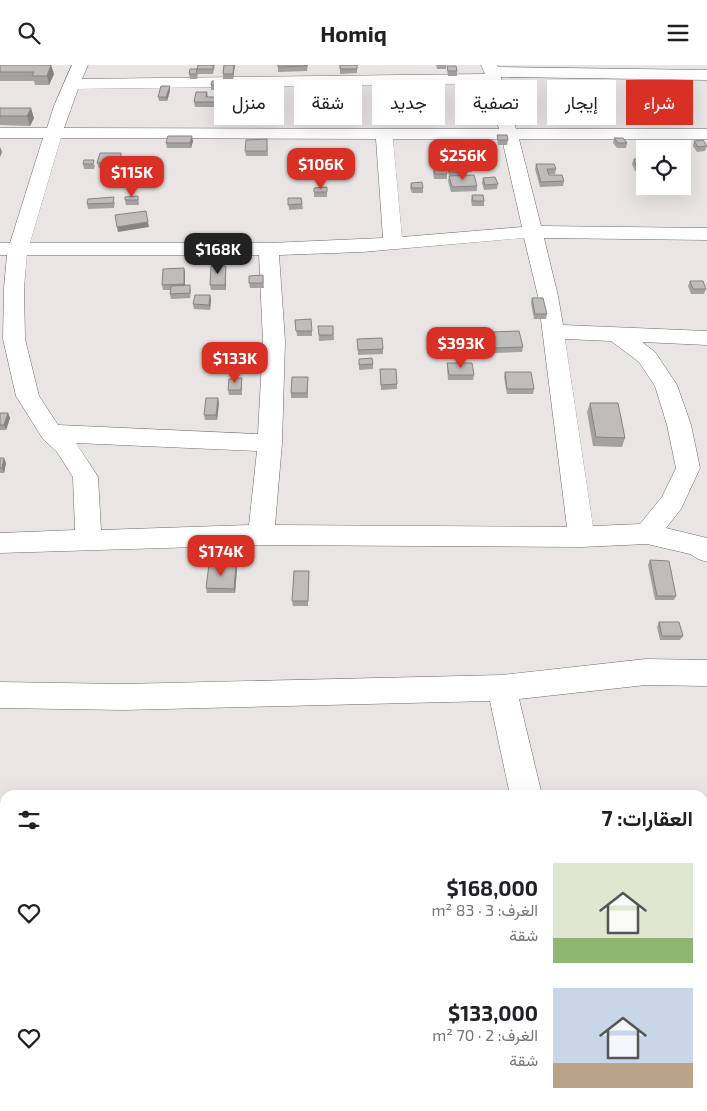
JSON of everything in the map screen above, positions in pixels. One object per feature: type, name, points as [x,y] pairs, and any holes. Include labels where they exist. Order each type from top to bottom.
[{"type":"street","points":[[491,72],[510,133],[548,296],[581,537]]},
{"type":"street","points":[[89,539],[85,477],[66,446],[51,433],[28,396],[7,339],[14,288],[9,249],[76,75],[491,72],[707,75]]},
{"type":"street","points":[[0,133],[707,134]]},
{"type":"street","points":[[384,134],[393,243]]},
{"type":"street","points":[[9,249],[269,249],[393,243],[532,232],[707,234]]},
{"type":"street","points":[[261,535],[267,489],[274,341],[269,249]]},
{"type":"street","points":[[554,332],[707,338]]},
{"type":"street","points":[[617,335],[647,357],[666,385],[679,425],[688,468],[672,502],[647,534]]},
{"type":"street","points":[[51,433],[270,443]]},
{"type":"street","points":[[0,543],[261,535],[581,537],[647,534],[697,545],[707,552]]},
{"type":"street","points":[[0,695],[124,697],[502,688],[646,672],[707,673]]},
{"type":"street","points":[[502,688],[525,790]]},
{"type":"building","points":[[0,65],[51,65],[47,76],[32,76],[34,72],[0,72]]},
{"type":"building","points":[[198,65],[213,65],[213,69],[197,69]]},
{"type":"building","points":[[224,65],[234,65],[233,74],[223,74]]},
{"type":"building","points":[[278,65],[307,65],[307,66],[278,67]]},
{"type":"building","points":[[340,65],[357,65],[357,69],[340,69]]},
{"type":"building","points":[[447,66],[456,66],[457,71],[448,71]]},
{"type":"building","points":[[190,69],[197,69],[196,74],[189,74]]},
{"type":"building","points":[[161,86],[170,86],[166,97],[158,97]]},
{"type":"building","points":[[196,92],[207,92],[206,97],[214,97],[214,102],[194,102]]},
{"type":"building","points":[[0,108],[31,108],[27,116],[0,116]]},
{"type":"building","points":[[497,135],[507,135],[508,140],[498,140]]},
{"type":"building","points":[[168,136],[192,136],[190,143],[166,143]]},
{"type":"building","points":[[614,138],[623,138],[627,143],[618,143]]},
{"type":"building","points":[[267,139],[267,151],[245,151],[246,140]]},
{"type":"building","points":[[703,140],[707,146],[698,147],[694,141]]},
{"type":"building","points":[[459,145],[478,145],[479,150],[471,150],[471,153],[460,153]]},
{"type":"building","points":[[484,148],[494,148],[495,155],[485,155]]},
{"type":"building","points":[[100,153],[121,153],[121,159],[113,158],[112,163],[97,163]]},
{"type":"building","points":[[460,155],[472,155],[472,160],[460,160]]},
{"type":"building","points":[[84,160],[94,160],[93,164],[83,164]]},
{"type":"building","points":[[335,160],[336,166],[325,166],[324,161]]},
{"type":"building","points":[[463,162],[472,162],[473,167],[464,167]]},
{"type":"building","points":[[536,164],[554,164],[556,169],[547,169],[549,175],[562,175],[564,181],[541,182]]},
{"type":"building","points":[[434,167],[446,167],[447,174],[435,174]]},
{"type":"building","points":[[448,167],[458,167],[460,172],[450,172]]},
{"type":"building","points":[[474,175],[477,186],[452,187],[449,176]]},
{"type":"building","points":[[495,177],[498,184],[485,185],[483,178]]},
{"type":"building","points":[[422,182],[423,188],[412,188],[411,183]]},
{"type":"building","points":[[327,187],[327,192],[314,192],[314,188]]},
{"type":"building","points":[[472,195],[483,195],[484,201],[473,201]]},
{"type":"building","points":[[138,196],[138,200],[125,200],[125,197]]},
{"type":"building","points":[[114,197],[113,203],[87,204],[88,199]]},
{"type":"building","points":[[288,198],[301,198],[302,204],[288,205]]},
{"type":"building","points":[[146,211],[148,222],[117,227],[115,215]]},
{"type":"building","points":[[211,266],[226,266],[225,285],[210,285]]},
{"type":"building","points":[[184,268],[184,284],[162,285],[163,269]]},
{"type":"building","points":[[263,275],[263,283],[249,283],[249,276]]},
{"type":"building","points":[[690,281],[703,281],[706,289],[693,289]]},
{"type":"building","points":[[190,285],[190,293],[170,294],[171,286]]},
{"type":"building","points":[[195,295],[210,295],[209,305],[193,304]]},
{"type":"building","points":[[532,298],[543,298],[547,314],[535,314]]},
{"type":"building","points":[[311,319],[312,331],[296,331],[295,320]]},
{"type":"building","points":[[318,326],[333,326],[333,335],[319,335]]},
{"type":"building","points":[[519,331],[523,347],[494,348],[491,332]]},
{"type":"building","points":[[382,338],[383,349],[358,350],[357,339]]},
{"type":"building","points":[[372,358],[373,364],[359,365],[359,359]]},
{"type":"building","points":[[243,360],[252,360],[251,368],[242,368]]},
{"type":"building","points":[[447,363],[472,363],[474,375],[449,375]]},
{"type":"building","points":[[380,369],[396,369],[397,384],[381,385]]},
{"type":"building","points":[[505,372],[531,372],[534,389],[507,389]]},
{"type":"building","points":[[292,377],[308,377],[307,393],[291,393]]},
{"type":"building","points":[[242,378],[241,390],[228,390],[229,379]]},
{"type":"building","points":[[206,398],[218,398],[216,415],[204,415]]},
{"type":"building","points":[[590,403],[618,403],[625,438],[596,437]]},
{"type":"building","points":[[0,413],[8,413],[4,425],[0,425]]},
{"type":"building","points":[[0,458],[4,458],[2,468],[0,468]]},
{"type":"building","points":[[650,560],[669,561],[676,596],[657,596]]},
{"type":"building","points":[[209,564],[236,565],[234,589],[206,588]]},
{"type":"building","points":[[294,571],[309,571],[308,601],[292,601]]},
{"type":"building","points":[[659,622],[679,622],[683,636],[662,636]]}]
